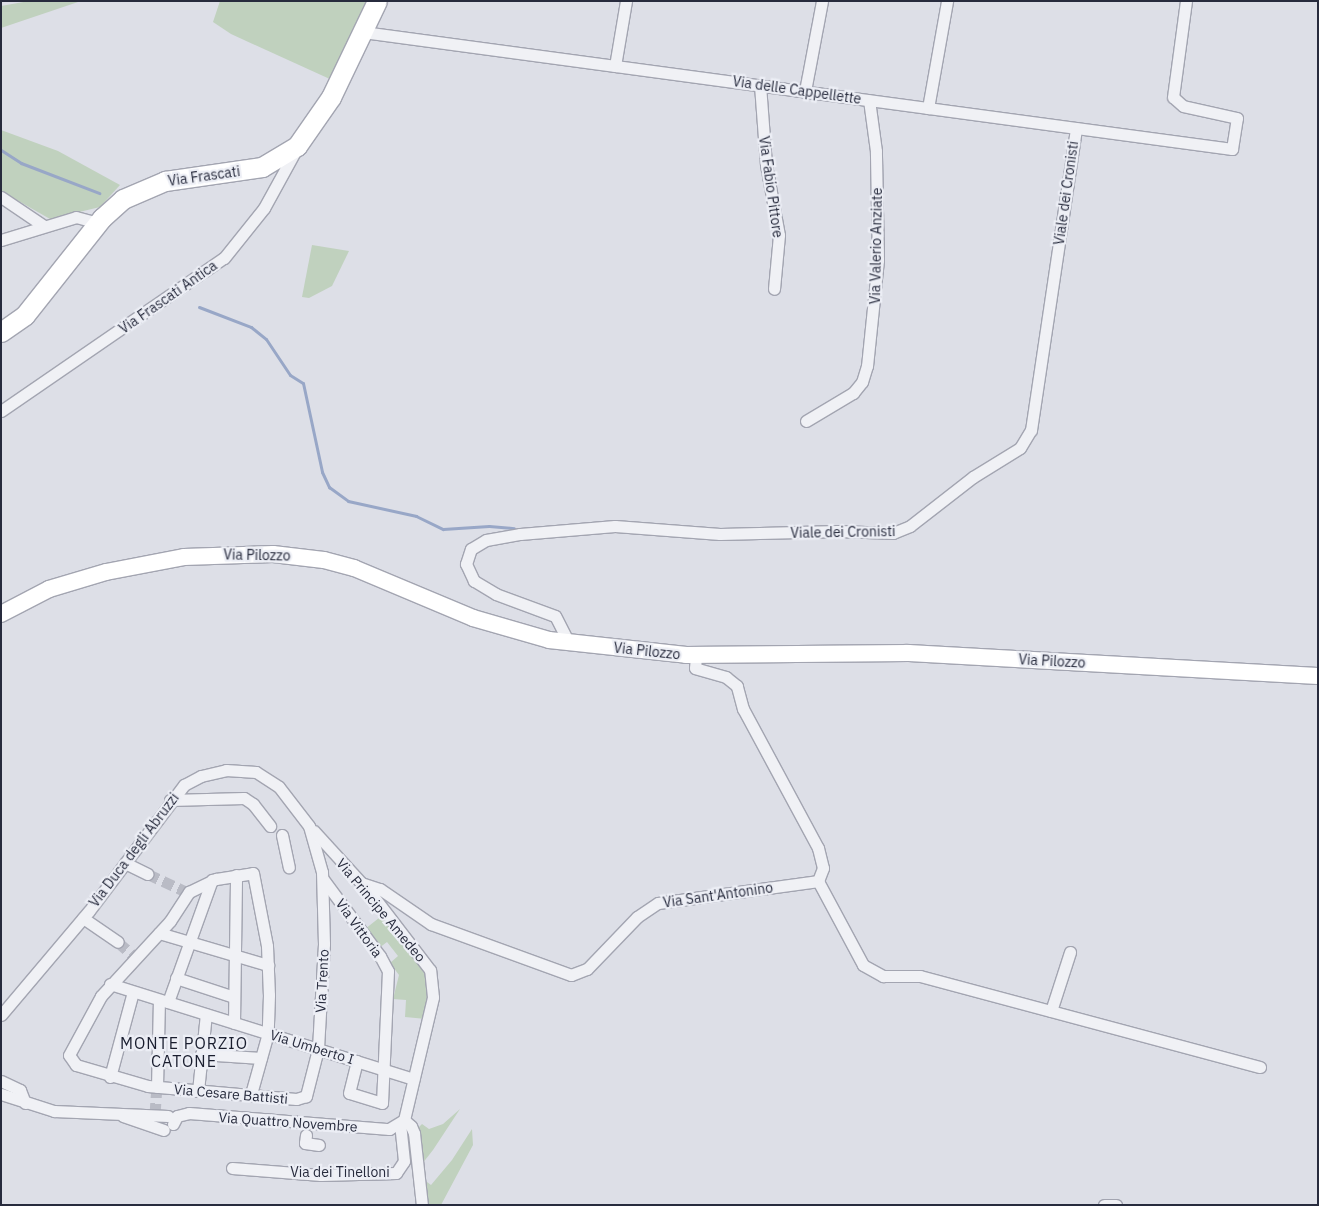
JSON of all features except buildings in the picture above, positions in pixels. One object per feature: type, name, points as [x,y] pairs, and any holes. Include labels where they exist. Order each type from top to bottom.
[{"type":"main road","name":"Via Frascati","points":[[1,332],[25,315],[99,222],[118,203],[148,186],[184,177],[262,167],[298,146],[327,104],[377,1]]},
{"type":"main road","name":"Via Pilozzo","points":[[1,614],[49,589],[106,572],[191,557],[278,554],[346,566],[501,628],[569,643],[696,656],[908,653],[1318,676]]},
{"type":"street","points":[[614,66],[625,1]]},
{"type":"street","points":[[804,92],[822,1]]},
{"type":"street","points":[[928,108],[948,1]]},
{"type":"street","name":"Via delle Cappellette","points":[[362,32],[1232,149],[1237,118],[1183,106],[1173,97],[1186,1]]},
{"type":"street","name":"Via Fabio Pittore","points":[[760,85],[766,165],[779,235],[774,289]]},
{"type":"street","name":"Via Valerio Anziate","points":[[806,421],[853,393],[862,382],[867,366],[878,260],[875,148],[869,100]]},
{"type":"street","name":"Viale dei Cronisti","points":[[569,643],[555,616],[502,597],[474,581],[466,564],[472,549],[486,540],[520,534],[615,526],[720,534],[898,532],[973,477],[1020,448],[1031,430],[1076,128]]},
{"type":"street","name":"Via Frascati Antica","points":[[1,411],[148,312],[229,253],[264,208],[298,146]]},
{"type":"street","points":[[1,197],[44,226]]},
{"type":"street","points":[[1,240],[76,217],[99,222]]},
{"type":"street","points":[[696,656],[695,668],[726,677],[736,684],[743,709],[818,848],[823,868],[818,882],[863,965],[883,976],[920,976],[1260,1067]]},
{"type":"street","name":"Via Duca degli Abruzzi","points":[[1,1015],[83,918],[170,800],[196,778],[226,770],[248,770],[264,776],[279,787],[309,826],[320,861]]},
{"type":"street","points":[[170,800],[244,798],[253,804],[270,826]]},
{"type":"street","name":"Via Principe Amedeo","points":[[309,826],[361,882],[430,970],[434,994],[402,1122]]},
{"type":"street","points":[[282,835],[290,867]]},
{"type":"street","name":"Via Trento","points":[[304,1098],[318,1049],[324,944],[323,879],[320,861]]},
{"type":"street","points":[[125,863],[148,874]]},
{"type":"street","points":[[110,984],[159,933],[187,891],[212,880],[253,873],[268,966],[268,1034],[251,1094]]},
{"type":"street","points":[[234,1023],[236,875]]},
{"type":"street","name":"Via Vittoria","points":[[323,879],[379,954],[388,971],[382,1103],[349,1093],[357,1061]]},
{"type":"street","points":[[158,1087],[158,1032],[163,1001],[176,978],[212,880]]},
{"type":"street","name":"Via Sant'Antonino","points":[[361,882],[380,889],[431,924],[571,975],[587,969],[638,917],[658,904],[818,882]]},
{"type":"street","points":[[83,918],[118,942]]},
{"type":"street","points":[[159,933],[268,966]]},
{"type":"street","points":[[1050,1011],[1070,952]]},
{"type":"street","points":[[176,978],[234,997]]},
{"type":"street","name":"Via Umberto I","points":[[110,984],[414,1079]]},
{"type":"street","name":"Via Cesare Battisti","points":[[110,984],[83,1024],[69,1052],[69,1060],[76,1065],[110,1077],[158,1087],[304,1098]]},
{"type":"street","points":[[110,1077],[134,992]]},
{"type":"street","points":[[198,1091],[201,1054],[208,1015]]},
{"type":"street","points":[[201,1054],[261,1058]]},
{"type":"street","points":[[1,1080],[20,1090],[25,1103]]},
{"type":"street","points":[[1,1094],[25,1103]]},
{"type":"street","name":"Via Quattro Novembre","points":[[25,1103],[54,1111],[110,1112],[168,1123],[177,1116],[189,1113],[389,1129],[402,1122]]},
{"type":"street","points":[[402,1122],[412,1126],[414,1133],[422,1205]]},
{"type":"street","name":"Via dei Tinelloni","points":[[232,1168],[321,1175],[396,1173],[404,1161],[402,1122]]},
{"type":"street","points":[[306,1135],[305,1143],[319,1145]]},
{"type":"street","points":[[1104,1205],[1116,1205]]},
{"type":"green space","points":[[29,1],[81,1],[1,28],[1,6]]},
{"type":"green space","points":[[220,1],[369,1],[332,80],[231,34],[213,22]]},
{"type":"green space","points":[[1,130],[58,151],[120,185],[100,207],[50,219],[1,191]]},
{"type":"green space","points":[[312,245],[349,251],[332,286],[309,298],[302,297]]},
{"type":"green space","points":[[384,914],[428,970],[426,1019],[405,1017],[406,1000],[393,999],[399,975],[390,963],[398,956],[387,942],[379,948],[365,929]]},
{"type":"green space","points":[[460,1109],[422,1164],[418,1128],[422,1124],[429,1129],[443,1124]]},
{"type":"green space","points":[[472,1129],[473,1145],[441,1205],[427,1205],[424,1185],[427,1182],[431,1185],[452,1160]]},
{"type":"waterway","points":[[1,150],[21,163],[99,193]]},
{"type":"waterway","points":[[199,307],[251,327],[266,339],[290,375],[303,383],[322,472],[329,487],[348,501],[416,516],[443,529],[489,526],[514,528]]},
{"type":"tunnel","points":[[148,874],[185,891]]},
{"type":"tunnel","points":[[118,942],[135,957]]},
{"type":"tunnel","points":[[155,1114],[157,1087]]},
{"type":"district","name":"MONTE PORZIO CATONE","points":[[184,1052]]}]
